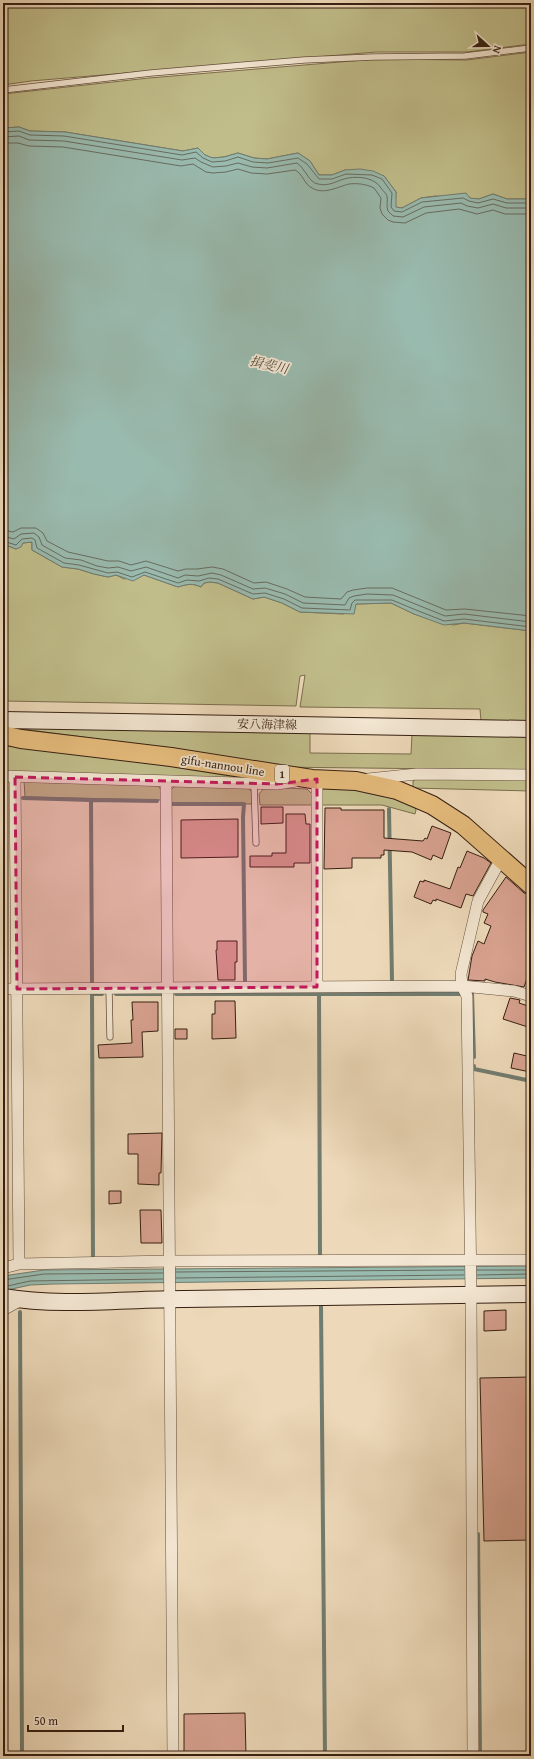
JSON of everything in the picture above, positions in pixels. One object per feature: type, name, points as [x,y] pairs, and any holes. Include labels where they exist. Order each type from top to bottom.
[{"type":"main road","name":"安八海津線","points":[[3,720],[531,729]]},
{"type":"main road","name":"gifu-nannou line","points":[[3,734],[21,739],[171,757],[315,779],[356,781],[397,790],[432,805],[463,825],[531,885]]},
{"type":"main road","points":[[10,1301],[88,1302],[170,1295],[471,1290],[531,1294]]},
{"type":"street","points":[[356,781],[417,774],[531,775]]},
{"type":"street","points":[[3,776],[114,778],[166,782],[277,784],[315,779],[317,987]]},
{"type":"street","points":[[15,777],[19,1264]]},
{"type":"street","points":[[166,782],[173,1756]]},
{"type":"street","points":[[473,1756],[471,1261],[467,996],[462,986],[462,974],[478,901],[501,859]]},
{"type":"street","points":[[3,989],[462,986],[514,991],[531,996]]},
{"type":"street","points":[[3,1268],[19,1264],[531,1260]]},
{"type":"lane","points":[[3,90],[150,73],[304,60],[373,56],[465,56],[531,48]]},
{"type":"lane","points":[[254,783],[256,844]]},
{"type":"lane","points":[[109,989],[110,1037]]},
{"type":"highlighted area","points":[[15,777],[277,784],[317,779],[317,987],[17,989]]},
{"type":"shaded area","points":[[3,3],[531,3],[531,44],[467,52],[376,52],[31,81],[3,85]]},
{"type":"shaded area","points":[[531,52],[531,199],[507,199],[493,194],[479,199],[435,196],[421,198],[402,208],[395,207],[396,192],[384,176],[345,170],[332,175],[319,175],[310,161],[298,153],[267,159],[254,158],[238,153],[224,157],[212,158],[205,155],[198,148],[183,151],[65,132],[30,131],[19,127],[3,128],[3,94],[149,78],[376,59],[467,60]]},
{"type":"shaded area","points":[[32,542],[32,550],[62,567],[78,569],[108,577],[116,575],[124,579],[144,575],[178,587],[190,584],[201,587],[204,583],[218,583],[253,599],[264,597],[282,603],[300,612],[343,614],[355,609],[355,604],[391,603],[414,614],[453,625],[464,623],[531,631],[531,722],[481,721],[480,709],[300,707],[305,675],[300,676],[296,706],[3,701],[3,544],[16,549],[23,543]]},
{"type":"shaded area","points":[[7,727],[310,733],[310,753],[411,754],[412,734],[531,736],[531,770],[276,767],[173,749]]},
{"type":"shaded area","points":[[3,746],[54,748],[264,777],[263,781],[3,772]]},
{"type":"shaded area","points":[[417,778],[531,779],[531,791],[413,788],[413,781]]},
{"type":"shaded area","points":[[24,781],[156,783],[162,791],[162,800],[25,797]]},
{"type":"shaded area","points":[[176,785],[246,786],[252,792],[252,804],[170,803],[170,791]]},
{"type":"shaded area","points":[[265,787],[307,789],[313,795],[313,805],[260,805],[259,794]]},
{"type":"shaded area","points":[[324,788],[355,788],[387,794],[414,805],[416,810],[415,814],[382,805],[320,805],[320,794]]},
{"type":"water","name":"揖斐川","points":[[19,127],[30,131],[65,132],[183,151],[198,148],[205,155],[213,158],[238,153],[254,158],[267,159],[298,153],[310,161],[319,175],[332,175],[345,170],[360,169],[373,171],[384,176],[396,192],[396,207],[402,208],[421,198],[466,193],[470,198],[479,199],[493,194],[507,199],[531,199],[531,631],[464,623],[444,625],[414,614],[391,603],[356,604],[354,614],[300,612],[282,603],[264,597],[253,599],[218,583],[204,583],[201,587],[190,584],[178,587],[144,575],[133,581],[116,575],[108,577],[78,569],[62,567],[32,550],[32,542],[23,543],[21,547],[16,549],[3,544],[3,128]]},
{"type":"water","points":[[531,1266],[531,1278],[53,1284],[30,1285],[3,1291],[3,1276],[44,1270]]},
{"type":"building","points":[[261,807],[283,807],[283,823],[261,824]]},
{"type":"building","points":[[325,808],[341,808],[341,810],[384,810],[384,838],[423,841],[425,838],[427,839],[432,826],[451,833],[442,859],[433,855],[431,860],[412,852],[384,850],[384,855],[381,855],[381,858],[352,858],[352,868],[324,869]]},
{"type":"building","points":[[286,814],[305,814],[306,824],[310,824],[310,863],[294,863],[294,867],[250,867],[250,856],[272,856],[272,853],[286,853]]},
{"type":"building","points":[[238,819],[238,857],[181,858],[181,820]]},
{"type":"building","points":[[467,851],[484,858],[491,863],[473,896],[466,894],[461,908],[436,899],[436,901],[433,900],[431,904],[414,897],[420,881],[424,882],[424,880],[450,889],[458,867],[460,868]]},
{"type":"building","points":[[506,877],[524,893],[531,895],[531,967],[524,987],[485,979],[485,981],[468,980],[472,956],[478,941],[484,944],[491,926],[484,923],[488,914],[483,912],[483,910]]},
{"type":"building","points":[[217,941],[237,941],[235,980],[218,980],[216,950]]},
{"type":"building","points":[[510,998],[520,1000],[519,1003],[531,1007],[531,1028],[503,1019]]},
{"type":"building","points":[[215,1001],[235,1001],[236,1038],[212,1039],[212,1014],[215,1014]]},
{"type":"building","points":[[132,1002],[158,1002],[158,1031],[142,1032],[143,1057],[99,1058],[98,1045],[132,1043]]},
{"type":"building","points":[[175,1029],[187,1029],[187,1039],[175,1039]]},
{"type":"building","points":[[514,1053],[531,1057],[530,1072],[511,1068]]},
{"type":"building","points":[[162,1133],[161,1173],[159,1173],[159,1185],[138,1184],[138,1154],[128,1154],[128,1134]]},
{"type":"building","points":[[109,1191],[121,1191],[121,1203],[109,1204]]},
{"type":"building","points":[[140,1210],[161,1210],[162,1243],[141,1243]]},
{"type":"building","points":[[506,1310],[506,1330],[484,1331],[484,1311]]},
{"type":"building","points":[[531,1377],[531,1540],[484,1541],[480,1378]]},
{"type":"building","points":[[245,1713],[246,1756],[184,1756],[184,1714]]},
{"type":"waterway","points":[[23,798],[91,800],[92,982]]},
{"type":"waterway","points":[[91,800],[157,801]]},
{"type":"waterway","points":[[170,804],[244,804],[245,981]]},
{"type":"waterway","points":[[389,809],[392,980]]},
{"type":"waterway","points":[[472,993],[474,1057]]},
{"type":"waterway","points":[[93,1258],[92,994],[102,994]]},
{"type":"waterway","points":[[116,994],[162,994]]},
{"type":"waterway","points":[[176,994],[460,994]]},
{"type":"waterway","points":[[319,994],[320,1256]]},
{"type":"waterway","points":[[474,1066],[474,1069],[531,1081]]},
{"type":"waterway","points":[[321,1306],[325,1756]]},
{"type":"waterway","points":[[20,1312],[22,1756]]},
{"type":"waterway","points":[[478,1534],[480,1756]]}]
